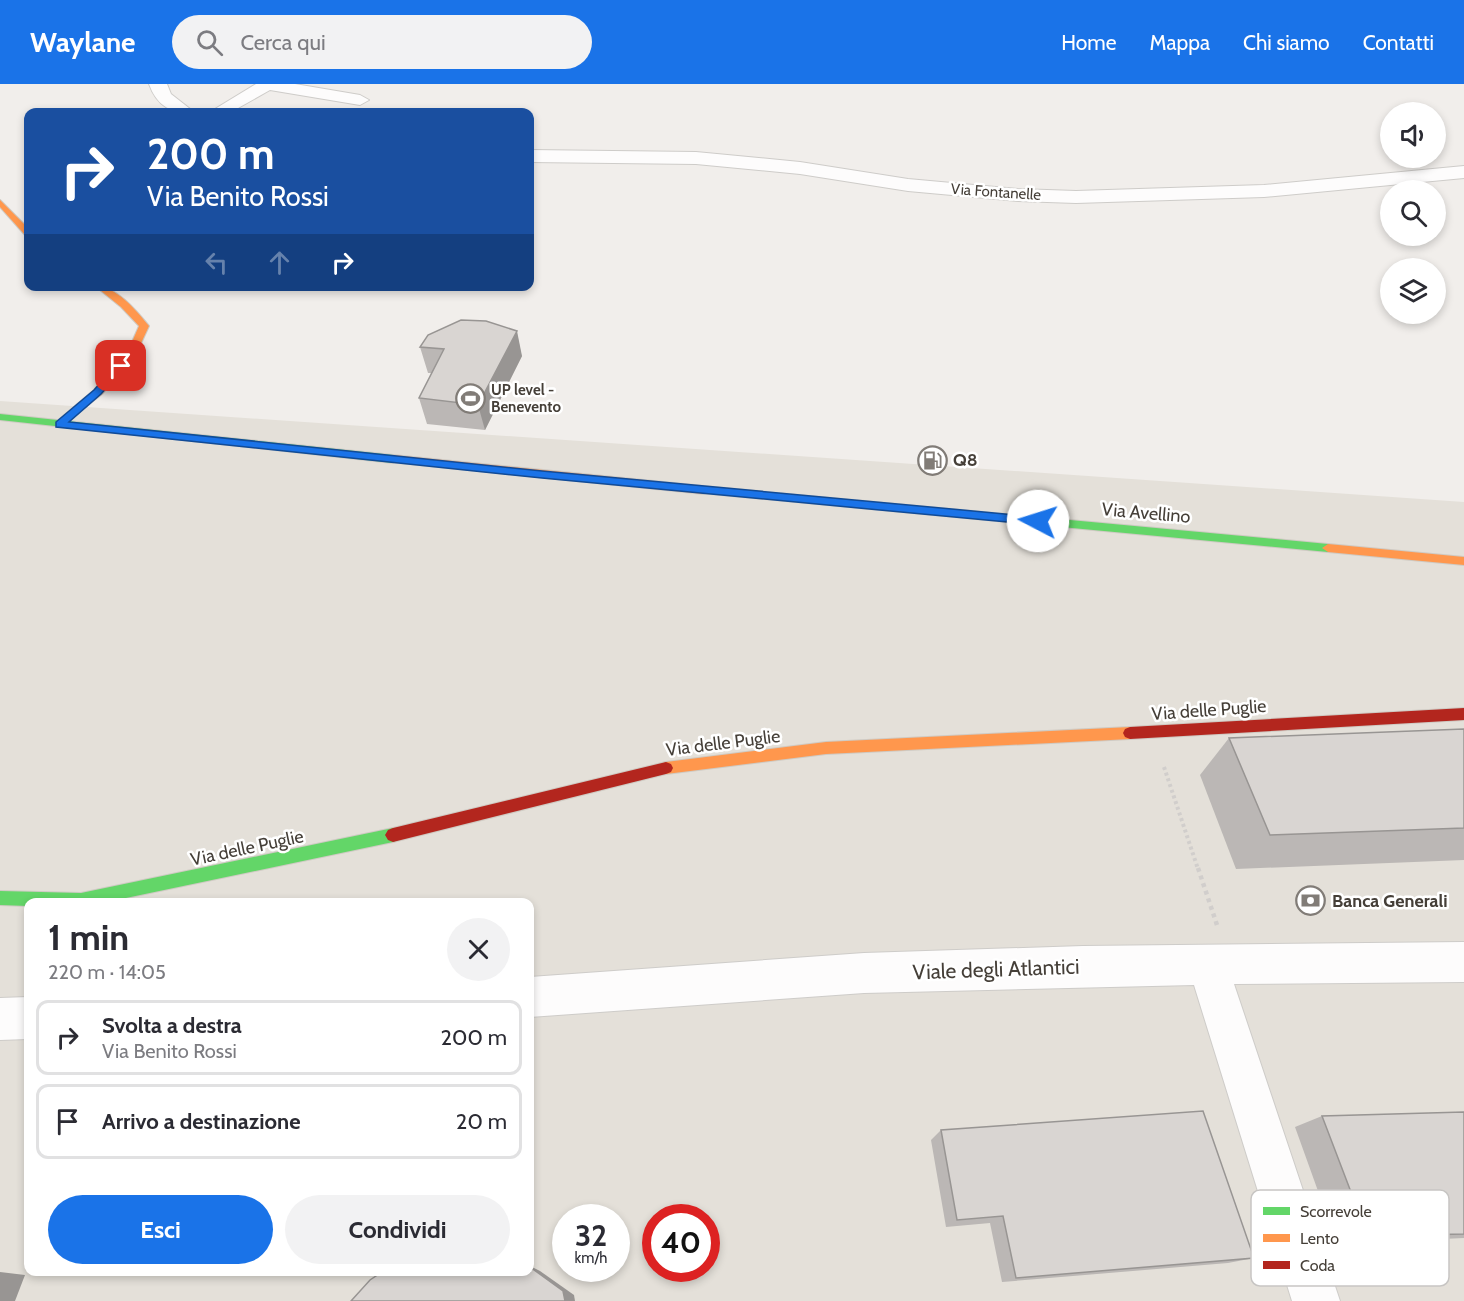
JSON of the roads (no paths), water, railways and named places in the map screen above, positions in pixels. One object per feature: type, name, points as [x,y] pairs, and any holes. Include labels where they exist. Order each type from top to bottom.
[{"type":"street","points":[[158,84],[163,97],[179,108]]},
{"type":"street","points":[[226,108],[266,85],[360,100]]},
{"type":"street","name":"Via Fontanelle","points":[[534,156],[696,158],[800,168],[908,185],[1018,195],[1076,197],[1264,191],[1464,172]]},
{"type":"street","points":[[0,202],[24,229]]},
{"type":"street","points":[[60,424],[98,392],[133,352],[144,326],[105,291]]},
{"type":"street","name":"Via Avellino","points":[[0,417],[542,475],[1464,561]]},
{"type":"street","name":"Via delle Puglie","points":[[91,898],[348,846],[660,769],[826,748],[1464,714]]},
{"type":"street","name":"Via delle Puglie","points":[[0,898],[24,899]]},
{"type":"street","name":"Viale degli Atlantici","points":[[534,997],[864,973],[1083,966],[1464,962]]},
{"type":"street","points":[[1219,965],[1284,1190]]},
{"type":"street","points":[[0,1019],[24,1018]]},
{"type":"street","points":[[1312,1286],[1316,1301]]},
{"type":"place","name":"UP level - Benevento","points":[[470,399]]},
{"type":"place","name":"Q8","points":[[932,460]]},
{"type":"place","name":"Banca Generali","points":[[1311,901]]}]
